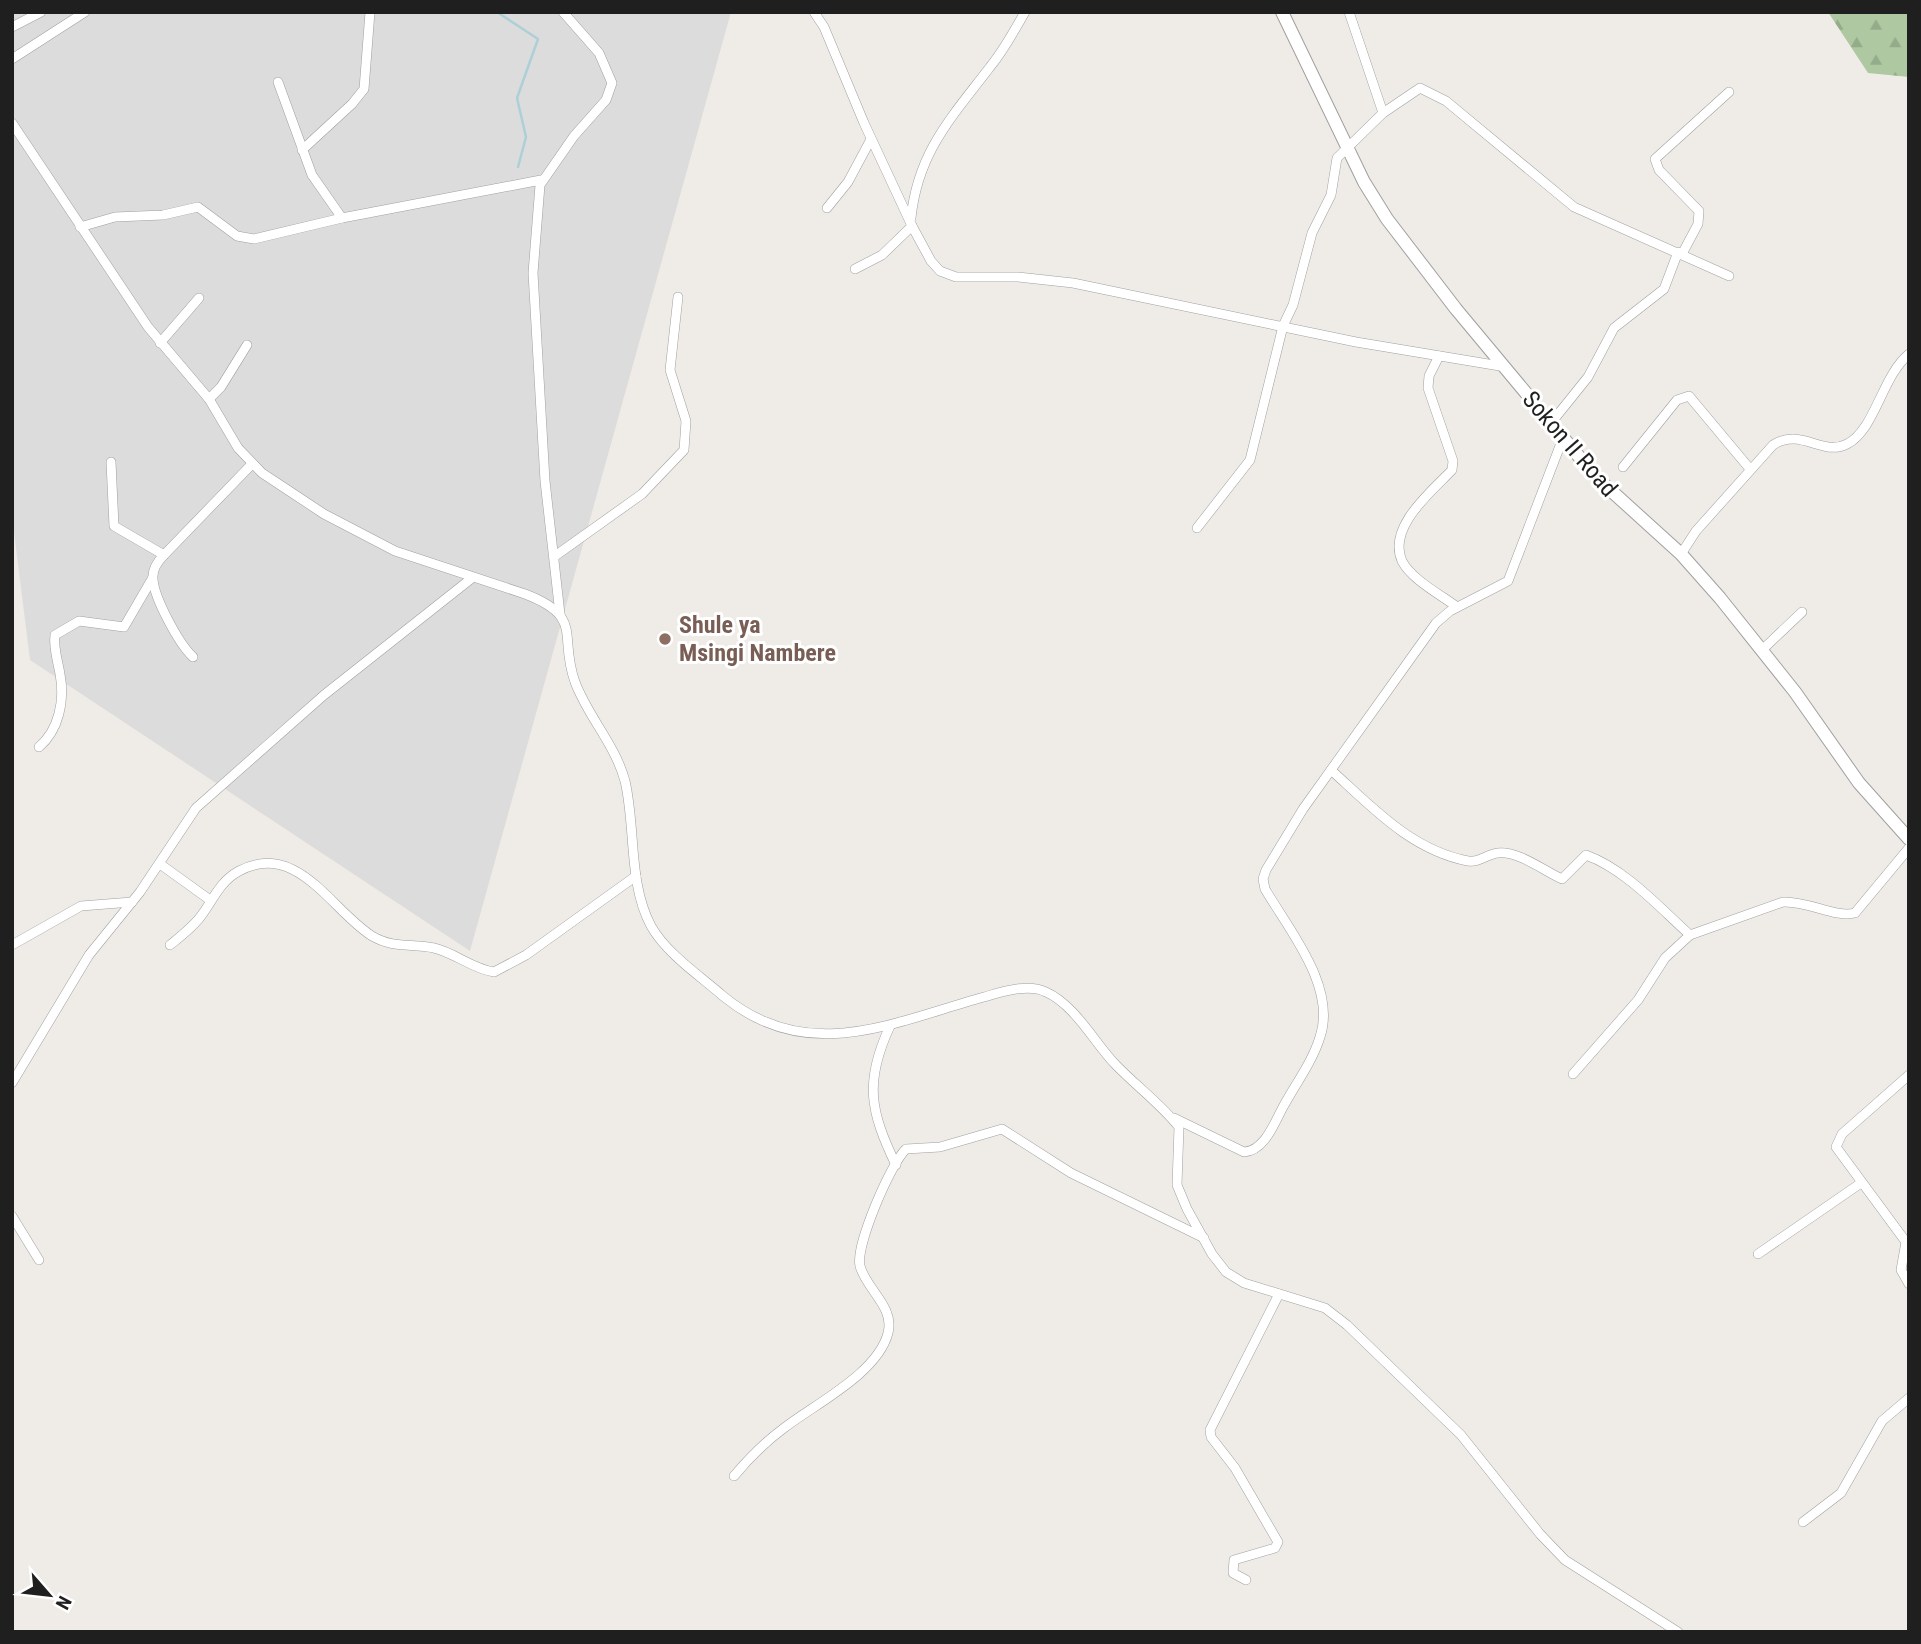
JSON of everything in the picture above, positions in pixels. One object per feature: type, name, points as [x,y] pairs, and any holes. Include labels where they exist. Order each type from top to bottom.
[{"type":"street","points":[[12,27],[41,12]]},
{"type":"street","points":[[12,59],[85,12]]},
{"type":"street","points":[[302,150],[352,104],[363,89],[370,12]]},
{"type":"street","points":[[560,614],[545,481],[533,273],[541,180],[612,89],[611,76],[605,61],[563,12]]},
{"type":"street","points":[[814,12],[824,27],[871,139],[911,223],[931,261],[947,275],[1018,277],[1073,283],[1283,326],[1500,366]]},
{"type":"street","points":[[855,269],[882,255],[911,223],[918,176],[937,138],[957,107],[992,65],[1026,12]]},
{"type":"street","name":"Sokon II Road","points":[[1282,12],[1347,147],[1387,219],[1500,366],[1615,497],[1681,554],[1762,650],[1859,783],[1909,839]]},
{"type":"street","points":[[1349,12],[1383,113]]},
{"type":"street","points":[[278,82],[319,189],[342,218]]},
{"type":"street","points":[[1197,528],[1250,460],[1283,326],[1293,305],[1312,233],[1331,195],[1335,163],[1347,147],[1383,113],[1420,88],[1429,90],[1446,101],[1574,207],[1729,276]]},
{"type":"street","points":[[1551,423],[1588,377],[1610,333],[1664,289],[1680,253],[1698,225],[1699,211],[1659,170],[1655,159],[1729,92]]},
{"type":"street","points":[[12,123],[160,343],[209,399],[238,448],[252,464],[277,485],[358,533],[396,551],[542,601],[560,614],[567,625],[575,682],[611,742],[624,779],[632,816],[636,876],[651,925],[660,939],[725,998],[780,1028],[824,1034],[849,1034],[890,1026],[1009,989],[1047,992],[1064,1004],[1116,1065],[1170,1116],[1181,1134],[1177,1185],[1186,1209],[1226,1272],[1244,1283],[1325,1308],[1347,1325],[1461,1435],[1540,1534],[1565,1560],[1678,1632]]},
{"type":"street","points":[[827,208],[848,182],[871,139]]},
{"type":"street","points":[[80,227],[115,217],[163,215],[198,207],[237,236],[254,239],[342,218],[541,180]]},
{"type":"street","points":[[555,556],[642,494],[684,450],[686,421],[670,370],[678,297]]},
{"type":"street","points":[[160,343],[199,298]]},
{"type":"street","points":[[209,399],[221,387],[247,345]]},
{"type":"street","points":[[1681,554],[1696,531],[1750,469],[1783,439],[1795,438],[1836,447],[1855,439],[1891,376],[1909,354]]},
{"type":"street","points":[[1439,356],[1429,376],[1428,388],[1453,461],[1452,470],[1406,521],[1400,551],[1403,563],[1457,607]]},
{"type":"street","points":[[1623,467],[1677,400],[1689,396],[1750,469]]},
{"type":"street","points":[[1170,1116],[1244,1152],[1250,1152],[1267,1136],[1315,1051],[1322,1029],[1321,995],[1305,955],[1265,889],[1263,879],[1276,851],[1436,623],[1457,607],[1508,581],[1563,438]]},
{"type":"street","points":[[111,462],[114,526],[164,555]]},
{"type":"street","points":[[39,747],[50,737],[56,726],[61,684],[55,635],[79,621],[124,627],[164,555],[252,464]]},
{"type":"street","points":[[12,1083],[89,955],[160,864],[185,822],[213,791],[324,695],[472,578]]},
{"type":"street","points":[[152,579],[174,632],[193,657]]},
{"type":"street","points":[[1762,650],[1802,612]]},
{"type":"street","points":[[1331,770],[1378,813],[1422,845],[1471,861],[1496,853],[1507,854],[1562,879],[1586,855],[1648,897],[1690,935]]},
{"type":"street","points":[[1573,1074],[1638,1000],[1665,958],[1690,935],[1783,902],[1799,901],[1838,913],[1855,913],[1909,848]]},
{"type":"street","points":[[160,864],[210,900]]},
{"type":"street","points":[[170,945],[195,923],[221,884],[237,872],[254,865],[285,866],[314,881],[359,926],[385,942],[395,946],[436,948],[494,972],[526,955],[636,876]]},
{"type":"street","points":[[12,945],[81,906],[132,902]]},
{"type":"street","points":[[890,1026],[877,1056],[871,1090],[880,1133],[896,1165]]},
{"type":"street","points":[[1909,1075],[1837,1142],[1839,1154],[1906,1242],[1901,1270],[1909,1284]]},
{"type":"street","points":[[734,1476],[773,1436],[848,1382],[886,1341],[890,1329],[888,1317],[859,1262],[869,1222],[906,1149],[940,1147],[1002,1129],[1070,1173],[1205,1238]]},
{"type":"street","points":[[1758,1254],[1861,1183]]},
{"type":"street","points":[[12,1216],[39,1260]]},
{"type":"street","points":[[1246,1580],[1233,1573],[1234,1559],[1275,1548],[1278,1542],[1235,1468],[1211,1437],[1210,1430],[1279,1294]]},
{"type":"street","points":[[1803,1522],[1841,1493],[1882,1421],[1909,1398]]},
{"type":"shaded area","points":[[12,12],[731,12],[470,951],[30,660],[12,516]]},
{"type":"green space","points":[[1828,12],[1909,12],[1909,77],[1868,73]]},
{"type":"waterway","points":[[497,12],[538,39],[517,98],[526,137],[518,167]]},
{"type":"place","name":"Shule ya Msingi Nambere","points":[[665,639]]}]
